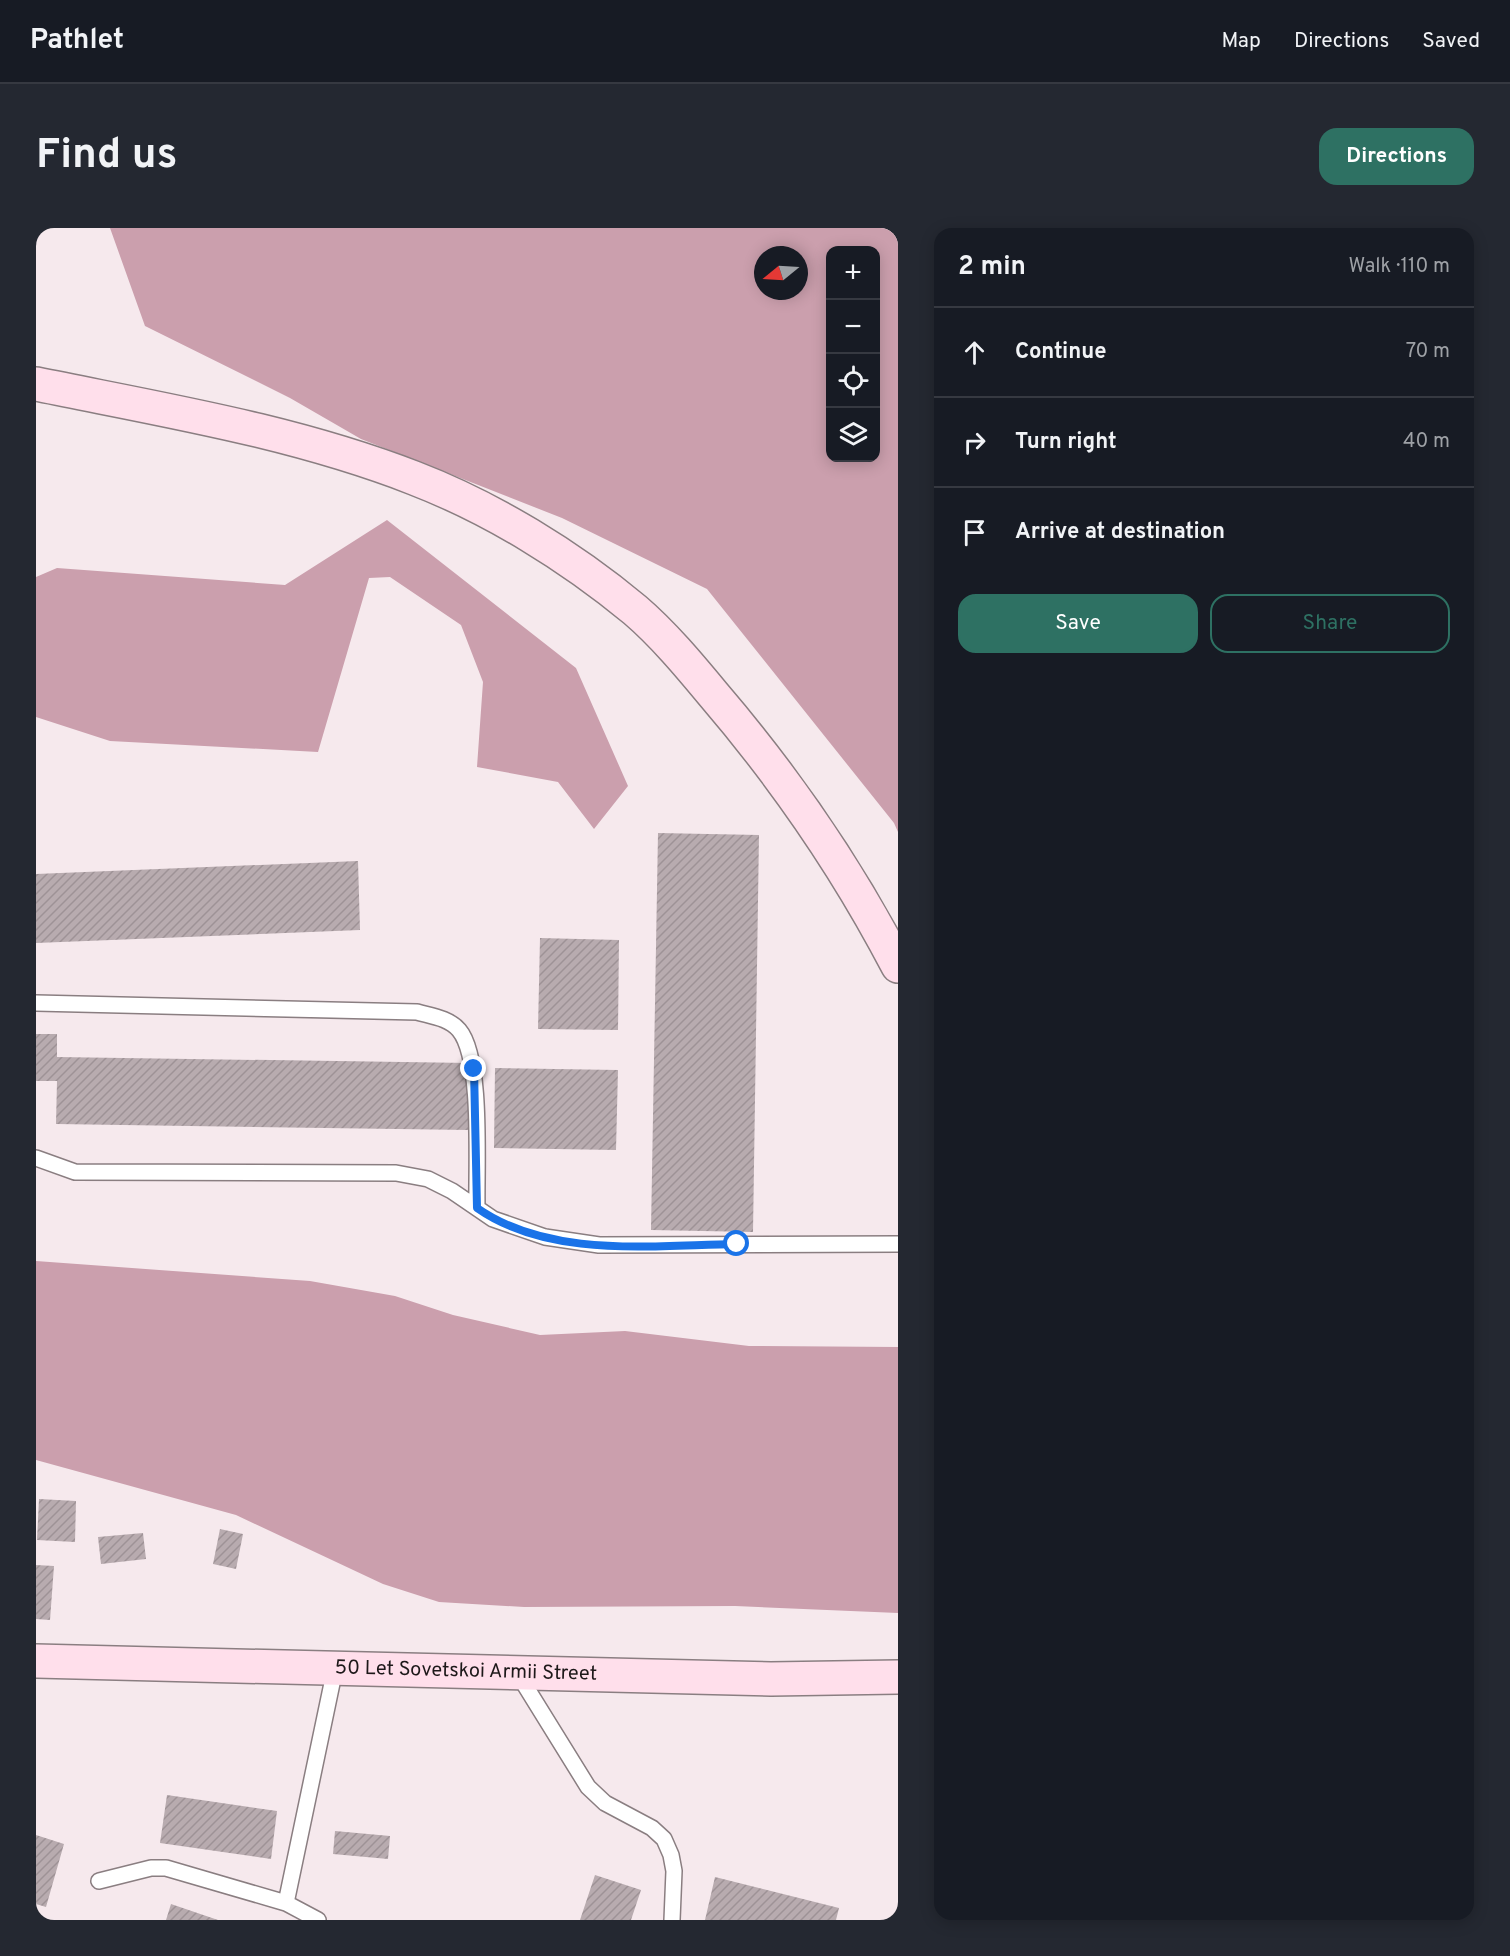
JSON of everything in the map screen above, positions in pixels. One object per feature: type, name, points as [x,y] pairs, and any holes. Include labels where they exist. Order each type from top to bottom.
[{"type":"street","points":[[36,384],[235,426],[323,448],[405,475],[489,512],[572,564],[636,611],[692,669],[747,734],[816,827],[871,914],[898,966]]},
{"type":"street","name":"50 Let Sovetskoi Armii Street","points":[[36,1661],[518,1674],[771,1678],[898,1677]]},
{"type":"lane","points":[[36,1003],[417,1012],[444,1019],[458,1029],[467,1043],[474,1069],[477,1208]]},
{"type":"lane","points":[[36,1158],[75,1172],[396,1173],[428,1179],[493,1219],[545,1237],[599,1245],[898,1244]]},
{"type":"lane","points":[[286,1903],[335,1669]]},
{"type":"lane","points":[[518,1674],[588,1787],[605,1803],[652,1828],[664,1839],[671,1855],[674,1871],[672,1920]]},
{"type":"lane","points":[[99,1881],[142,1870],[166,1868],[286,1903],[318,1920]]},
{"type":"shaded area","points":[[110,228],[898,228],[898,832],[894,823],[707,589],[562,518],[361,439],[290,398],[145,326]]},
{"type":"shaded area","points":[[387,520],[576,668],[628,786],[594,829],[558,782],[477,767],[483,682],[461,625],[390,577],[369,578],[318,752],[110,741],[36,717],[36,577],[57,568],[285,585]]},
{"type":"shaded area","points":[[36,1261],[310,1281],[395,1296],[453,1315],[540,1335],[625,1331],[749,1346],[898,1347],[898,1613],[735,1606],[524,1607],[439,1602],[383,1584],[236,1515],[36,1460]]},
{"type":"building","points":[[658,833],[759,835],[753,1232],[651,1230]]},
{"type":"building","points":[[358,861],[360,930],[36,943],[36,874]]},
{"type":"building","points":[[540,938],[619,940],[618,1030],[538,1029]]},
{"type":"building","points":[[36,1034],[57,1034],[57,1057],[469,1063],[468,1130],[56,1124],[57,1081],[36,1081]]},
{"type":"building","points":[[495,1068],[618,1070],[616,1150],[494,1148]]},
{"type":"building","points":[[39,1499],[76,1501],[75,1542],[37,1540]]},
{"type":"building","points":[[220,1529],[243,1534],[236,1569],[213,1564]]},
{"type":"building","points":[[143,1533],[146,1559],[101,1564],[98,1537]]},
{"type":"building","points":[[36,1565],[54,1566],[50,1620],[36,1619]]},
{"type":"building","points":[[167,1795],[277,1811],[271,1859],[160,1843]]},
{"type":"building","points":[[335,1831],[390,1836],[388,1859],[333,1854]]},
{"type":"building","points":[[36,1835],[64,1844],[46,1907],[36,1904]]},
{"type":"building","points":[[595,1875],[641,1890],[631,1920],[580,1920]]},
{"type":"building","points":[[715,1877],[839,1908],[836,1920],[705,1920]]},
{"type":"building","points":[[171,1904],[218,1920],[166,1920]]},
{"type":"route","points":[[474,1069],[477,1208],[493,1219],[545,1237],[599,1245],[737,1244]]}]
